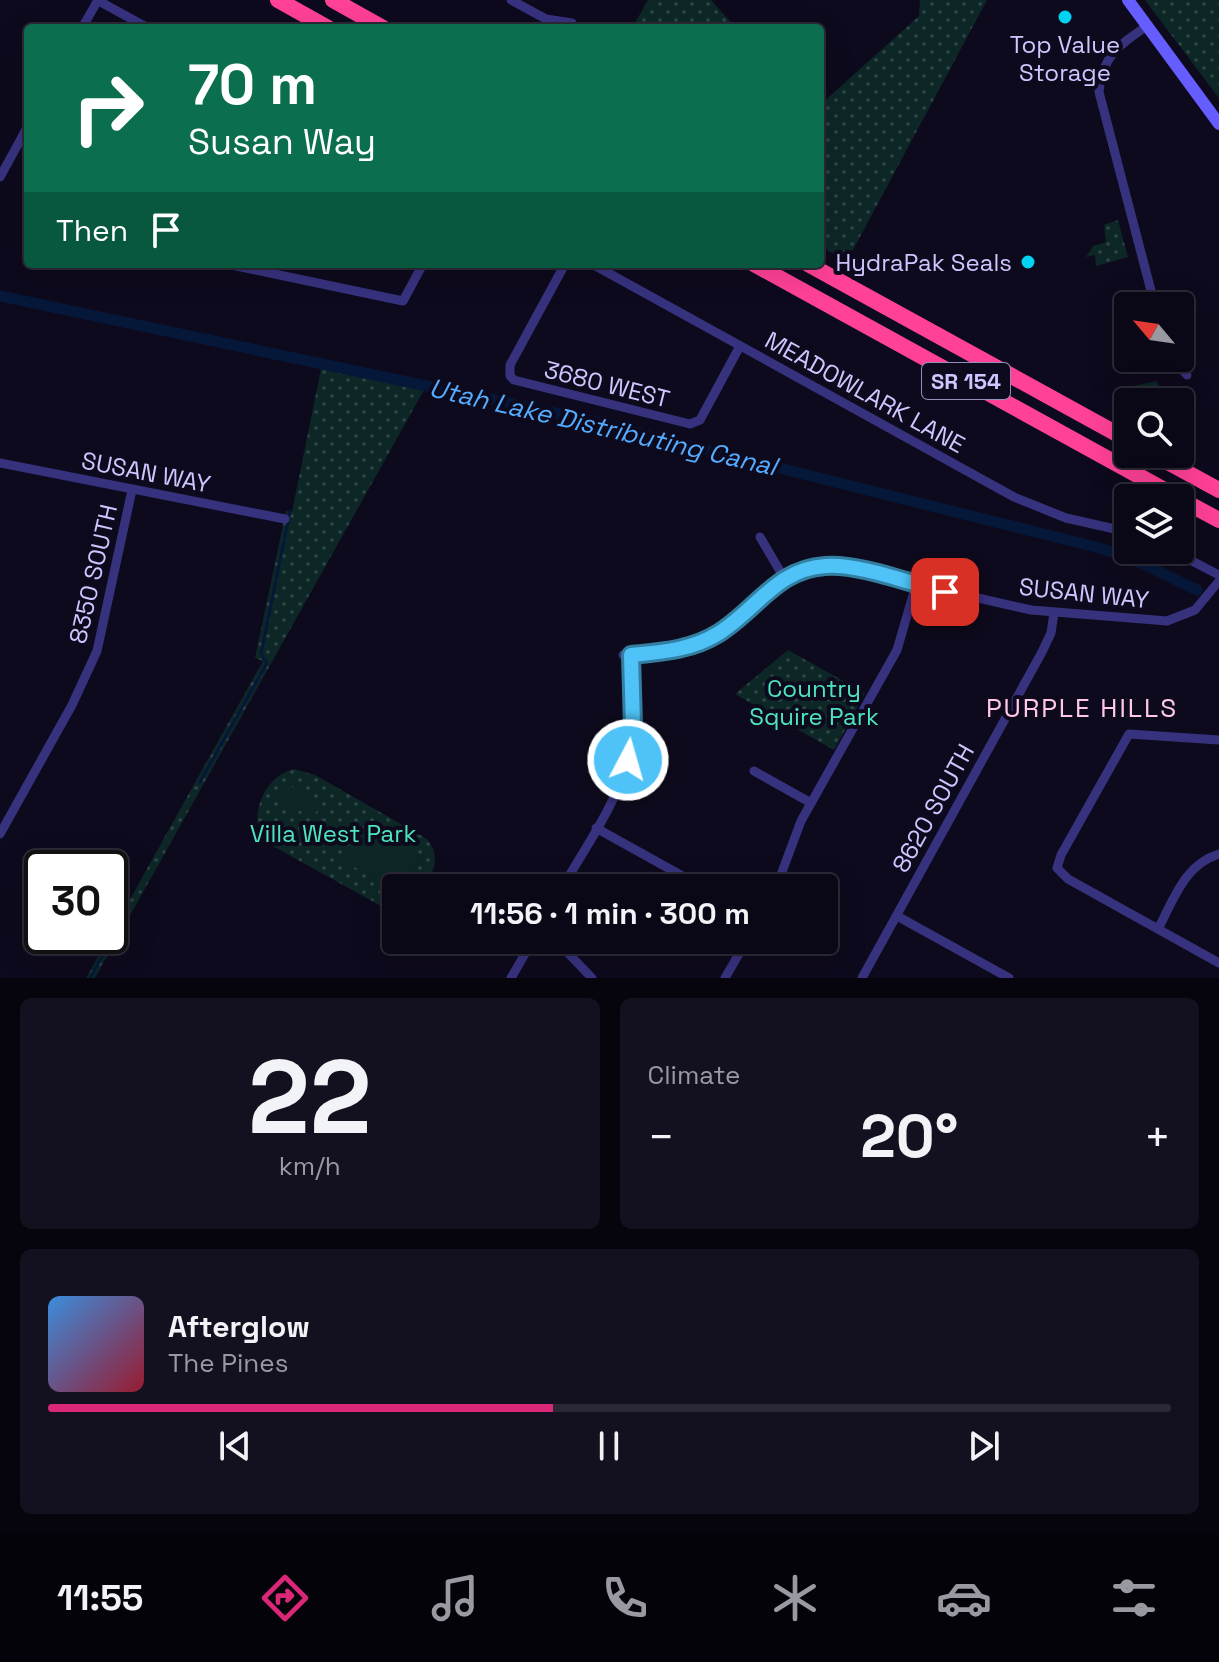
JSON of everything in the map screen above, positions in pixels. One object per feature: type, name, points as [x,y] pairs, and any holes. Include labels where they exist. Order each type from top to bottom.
[{"type":"highway","points":[[278,0],[321,24]]},
{"type":"highway","points":[[333,0],[376,24]]},
{"type":"highway","name":"SR 154","points":[[761,268],[1154,484]]},
{"type":"highway","name":"SR 154","points":[[815,268],[1114,432]]},
{"type":"highway","points":[[1179,468],[1219,490]]},
{"type":"highway","name":"SR 154","points":[[1194,506],[1219,520]]},
{"type":"street","points":[[84,24],[97,0],[141,24]]},
{"type":"street","points":[[511,0],[546,19],[572,23]]},
{"type":"street","points":[[1128,0],[1219,124]]},
{"type":"street","points":[[1147,26],[1115,48],[1106,59],[1099,92],[1151,292]]},
{"type":"street","points":[[0,177],[24,133]]},
{"type":"street","points":[[246,268],[403,301],[421,268]]},
{"type":"street","name":"3680 WEST","points":[[563,268],[510,365],[510,376],[514,380],[681,423],[696,422],[703,415],[740,346]]},
{"type":"street","name":"MEADOWLARK LANE","points":[[599,268],[1026,503],[1066,518],[1114,529]]},
{"type":"street","points":[[1184,372],[1187,375]]},
{"type":"street","name":"SUSAN WAY","points":[[0,463],[285,519]]},
{"type":"street","name":"8350 SOUTH","points":[[0,834],[72,705],[97,651],[132,490]]},
{"type":"street","points":[[760,537],[784,578]]},
{"type":"street","points":[[1194,562],[1219,575]]},
{"type":"street","name":"SUSAN WAY","points":[[596,828],[628,760],[633,726],[627,655],[680,649],[707,640],[730,625],[784,578],[803,570],[830,565],[1054,613],[1177,619],[1205,602],[1219,581]]},
{"type":"street","points":[[782,874],[811,803],[897,650],[916,585]]},
{"type":"street","name":"8620 SOUTH","points":[[862,978],[1048,641],[1054,613]]},
{"type":"street","points":[[1219,740],[1129,734],[1057,868],[1068,879],[1219,963]]},
{"type":"street","points":[[754,771],[811,803]]},
{"type":"street","points":[[570,874],[596,828],[679,874]]},
{"type":"street","points":[[1158,929],[1193,868],[1204,858],[1219,854]]},
{"type":"street","points":[[897,916],[1009,978]]},
{"type":"street","points":[[511,978],[525,954]]},
{"type":"street","points":[[569,954],[592,978]]},
{"type":"street","points":[[725,978],[739,954]]},
{"type":"green space","points":[[648,0],[711,0],[732,24],[634,24]]},
{"type":"green space","points":[[920,0],[987,0],[847,261],[824,248],[824,101],[919,16]]},
{"type":"green space","points":[[1145,0],[1219,0],[1219,98]]},
{"type":"green space","points":[[1118,220],[1128,257],[1096,266],[1095,255],[1086,257],[1093,246],[1106,242],[1104,225]]},
{"type":"green space","points":[[321,369],[424,390],[128,919],[128,903],[263,661],[255,658],[286,511],[292,512]]},
{"type":"green space","points":[[1157,381],[1159,388],[1125,388]]},
{"type":"green space","name":"Country Squire Park","points":[[788,650],[865,693],[834,750],[735,694]]},
{"type":"green space","name":"Villa West Park","points":[[294,769],[315,775],[427,839],[435,858],[431,874],[382,874],[382,907],[262,840],[257,818],[262,797],[275,779]]},
{"type":"green space","points":[[287,784],[321,803],[313,818],[278,799]]},
{"type":"green space","points":[[366,823],[422,855],[410,874],[382,874],[382,883],[344,861]]},
{"type":"green space","points":[[99,954],[108,954],[95,978],[86,978]]},
{"type":"waterway","name":"Utah Lake Distributing Canal","points":[[0,296],[579,418],[1096,547],[1131,558],[1197,590]]},
{"type":"waterway","points":[[200,782],[267,663],[261,654],[290,511]]},
{"type":"waterway","points":[[90,978],[104,954]]},
{"type":"place","name":"Top Value Storage","points":[[1065,17]]},
{"type":"place","name":"HydraPak Seals","points":[[1028,262]]},
{"type":"district","name":"PURPLE HILLS","points":[[1082,708]]},
{"type":"route","points":[[628,760],[633,726],[631,655],[699,644],[730,625],[779,581],[791,573],[812,568],[838,566],[945,592]]}]
